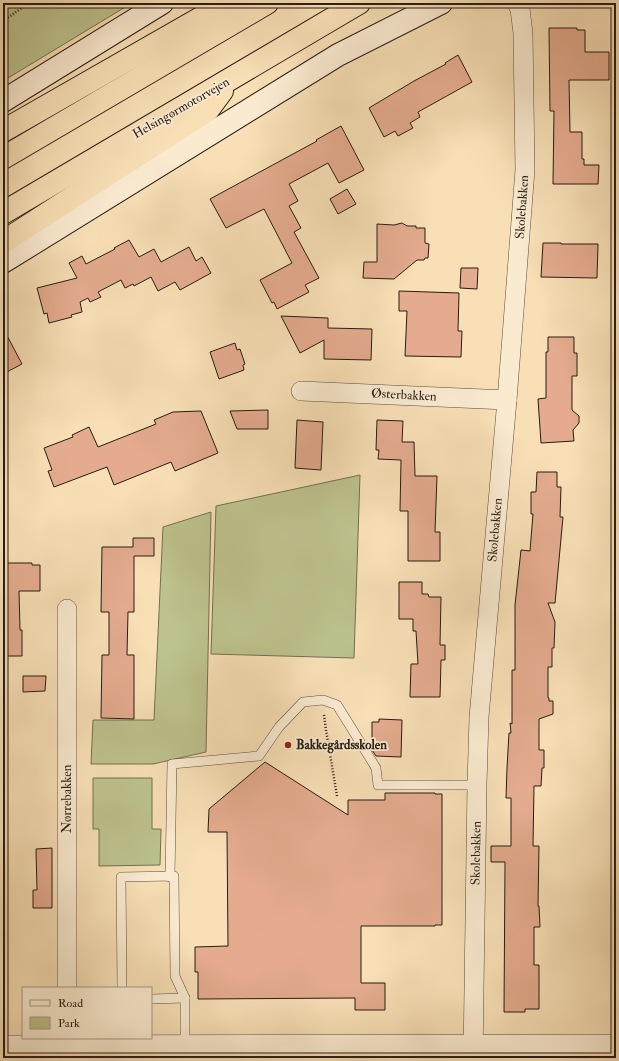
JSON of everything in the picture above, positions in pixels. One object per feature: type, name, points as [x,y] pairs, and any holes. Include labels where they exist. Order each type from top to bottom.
[{"type":"highway","points":[[3,131],[227,3]]},
{"type":"highway","points":[[3,158],[267,3]]},
{"type":"highway","name":"Helsingørmotorvejen","points":[[3,213],[359,3]]},
{"type":"highway","points":[[3,242],[208,110],[230,79]]},
{"type":"street","points":[[3,101],[162,3]]},
{"type":"street","points":[[3,262],[338,55],[441,3]]},
{"type":"street","name":"Skolebakken","points":[[473,1051],[479,716],[507,400],[525,170],[523,33],[520,9],[517,3]]},
{"type":"street","name":"Østerbakken","points":[[301,391],[507,400]]},
{"type":"street","name":"Nørrebakken","points":[[67,609],[67,987]]},
{"type":"street","points":[[3,1045],[67,1047],[185,1045],[473,1051],[616,1044]]},
{"type":"lane","points":[[170,876],[172,764],[259,756],[279,727],[303,702],[323,700],[337,705],[376,768],[378,785],[477,785]]},
{"type":"lane","points":[[122,987],[121,877],[174,876],[175,976],[185,998],[185,1045]]},
{"type":"lane","points":[[152,999],[185,998]]},
{"type":"path","points":[[3,21],[29,3]]},
{"type":"path","points":[[323,700],[326,730],[337,796]]},
{"type":"green space","points":[[3,3],[132,3],[3,81]]},
{"type":"green space","points":[[360,475],[354,658],[211,654],[216,506]]},
{"type":"green space","points":[[211,512],[206,752],[153,764],[91,764],[93,720],[154,720],[163,527]]},
{"type":"green space","points":[[93,778],[152,778],[152,829],[161,829],[160,865],[99,866],[99,829],[93,829]]},
{"type":"building","points":[[549,28],[577,28],[577,30],[585,30],[585,52],[609,52],[609,80],[569,80],[570,132],[582,132],[582,159],[584,159],[584,165],[599,165],[598,184],[553,184],[554,111],[550,111]]},
{"type":"building","points":[[458,55],[472,82],[418,112],[420,117],[410,123],[413,128],[398,136],[395,131],[384,137],[369,108],[446,64],[445,63]]},
{"type":"building","points":[[341,126],[364,170],[339,183],[328,163],[289,184],[298,201],[289,206],[301,228],[294,232],[319,278],[305,285],[309,292],[277,309],[274,302],[272,303],[260,280],[292,263],[264,209],[226,228],[210,199],[317,141],[316,140]]},
{"type":"building","points":[[347,189],[356,204],[338,214],[330,199]]},
{"type":"building","points":[[402,223],[407,226],[416,226],[416,228],[425,228],[425,243],[429,244],[428,258],[425,258],[424,260],[417,260],[394,279],[363,278],[364,262],[377,262],[377,224],[394,225]]},
{"type":"building","points":[[129,240],[139,257],[154,249],[161,262],[189,247],[196,261],[202,257],[211,273],[180,290],[175,282],[158,291],[151,277],[134,286],[133,284],[125,288],[121,280],[98,292],[101,297],[90,302],[88,298],[80,302],[82,312],[71,315],[72,317],[49,323],[47,313],[44,314],[37,288],[77,278],[69,263],[82,256],[86,264]]},
{"type":"building","points":[[543,243],[598,244],[597,278],[541,277]]},
{"type":"building","points":[[461,268],[478,268],[477,289],[460,288]]},
{"type":"building","points":[[399,291],[459,293],[458,331],[462,331],[461,357],[405,356],[407,311],[399,311]]},
{"type":"building","points":[[281,316],[328,318],[328,328],[372,329],[371,360],[324,359],[324,340],[300,353]]},
{"type":"building","points":[[3,328],[22,364],[3,374]]},
{"type":"building","points":[[548,337],[574,337],[574,353],[577,353],[577,376],[572,376],[572,410],[579,416],[579,423],[573,430],[574,441],[541,443],[538,399],[546,398],[546,352],[548,352]]},
{"type":"building","points":[[235,343],[237,350],[240,349],[245,364],[243,365],[244,370],[219,379],[210,352]]},
{"type":"building","points":[[268,410],[268,429],[237,429],[230,411]]},
{"type":"building","points":[[201,411],[218,453],[175,471],[171,462],[114,485],[107,467],[54,487],[48,471],[52,470],[44,448],[73,437],[72,435],[89,427],[98,447],[156,424],[154,420],[173,412]]},
{"type":"building","points":[[297,420],[323,422],[321,470],[295,468]]},
{"type":"building","points":[[377,420],[403,421],[402,442],[414,442],[415,476],[437,476],[435,532],[440,532],[440,561],[408,561],[408,511],[400,511],[401,460],[378,459],[379,450],[376,450]]},
{"type":"building","points":[[537,472],[557,472],[557,487],[561,487],[560,517],[563,517],[555,603],[548,603],[555,622],[554,648],[552,648],[552,667],[548,667],[548,698],[549,701],[553,701],[553,714],[539,719],[539,750],[544,750],[544,768],[542,768],[541,786],[534,786],[533,846],[539,846],[538,906],[540,927],[534,927],[534,965],[539,965],[539,1009],[525,1009],[525,1012],[504,1012],[505,862],[491,862],[491,846],[511,846],[511,798],[506,798],[509,733],[511,733],[510,723],[512,724],[512,670],[515,670],[515,605],[521,550],[530,551],[533,514],[531,514],[531,492],[536,492]]},
{"type":"building","points":[[133,538],[154,538],[154,556],[134,556],[134,612],[128,612],[127,655],[134,655],[134,719],[101,718],[102,655],[109,655],[109,612],[101,612],[102,547],[133,547]]},
{"type":"building","points":[[3,563],[32,563],[32,565],[40,565],[40,591],[19,591],[22,656],[3,656]]},
{"type":"building","points":[[399,582],[422,582],[422,594],[428,594],[429,597],[441,597],[440,645],[445,645],[445,660],[441,660],[440,697],[410,697],[411,664],[418,664],[416,631],[413,631],[413,619],[399,619]]},
{"type":"building","points":[[23,676],[46,676],[45,691],[23,692]]},
{"type":"building","points":[[379,719],[402,720],[401,757],[376,756],[372,750],[372,722],[379,722]]},
{"type":"building","points":[[265,762],[348,815],[348,800],[385,800],[385,793],[442,794],[442,925],[361,926],[361,983],[385,983],[385,1010],[355,1010],[355,998],[198,999],[198,972],[195,972],[195,947],[228,946],[227,832],[208,832],[209,809]]},
{"type":"building","points":[[52,848],[52,908],[33,908],[33,890],[37,890],[36,849]]},
{"type":"place","name":"Bakkegårdsskolen","points":[[288,745]]}]
